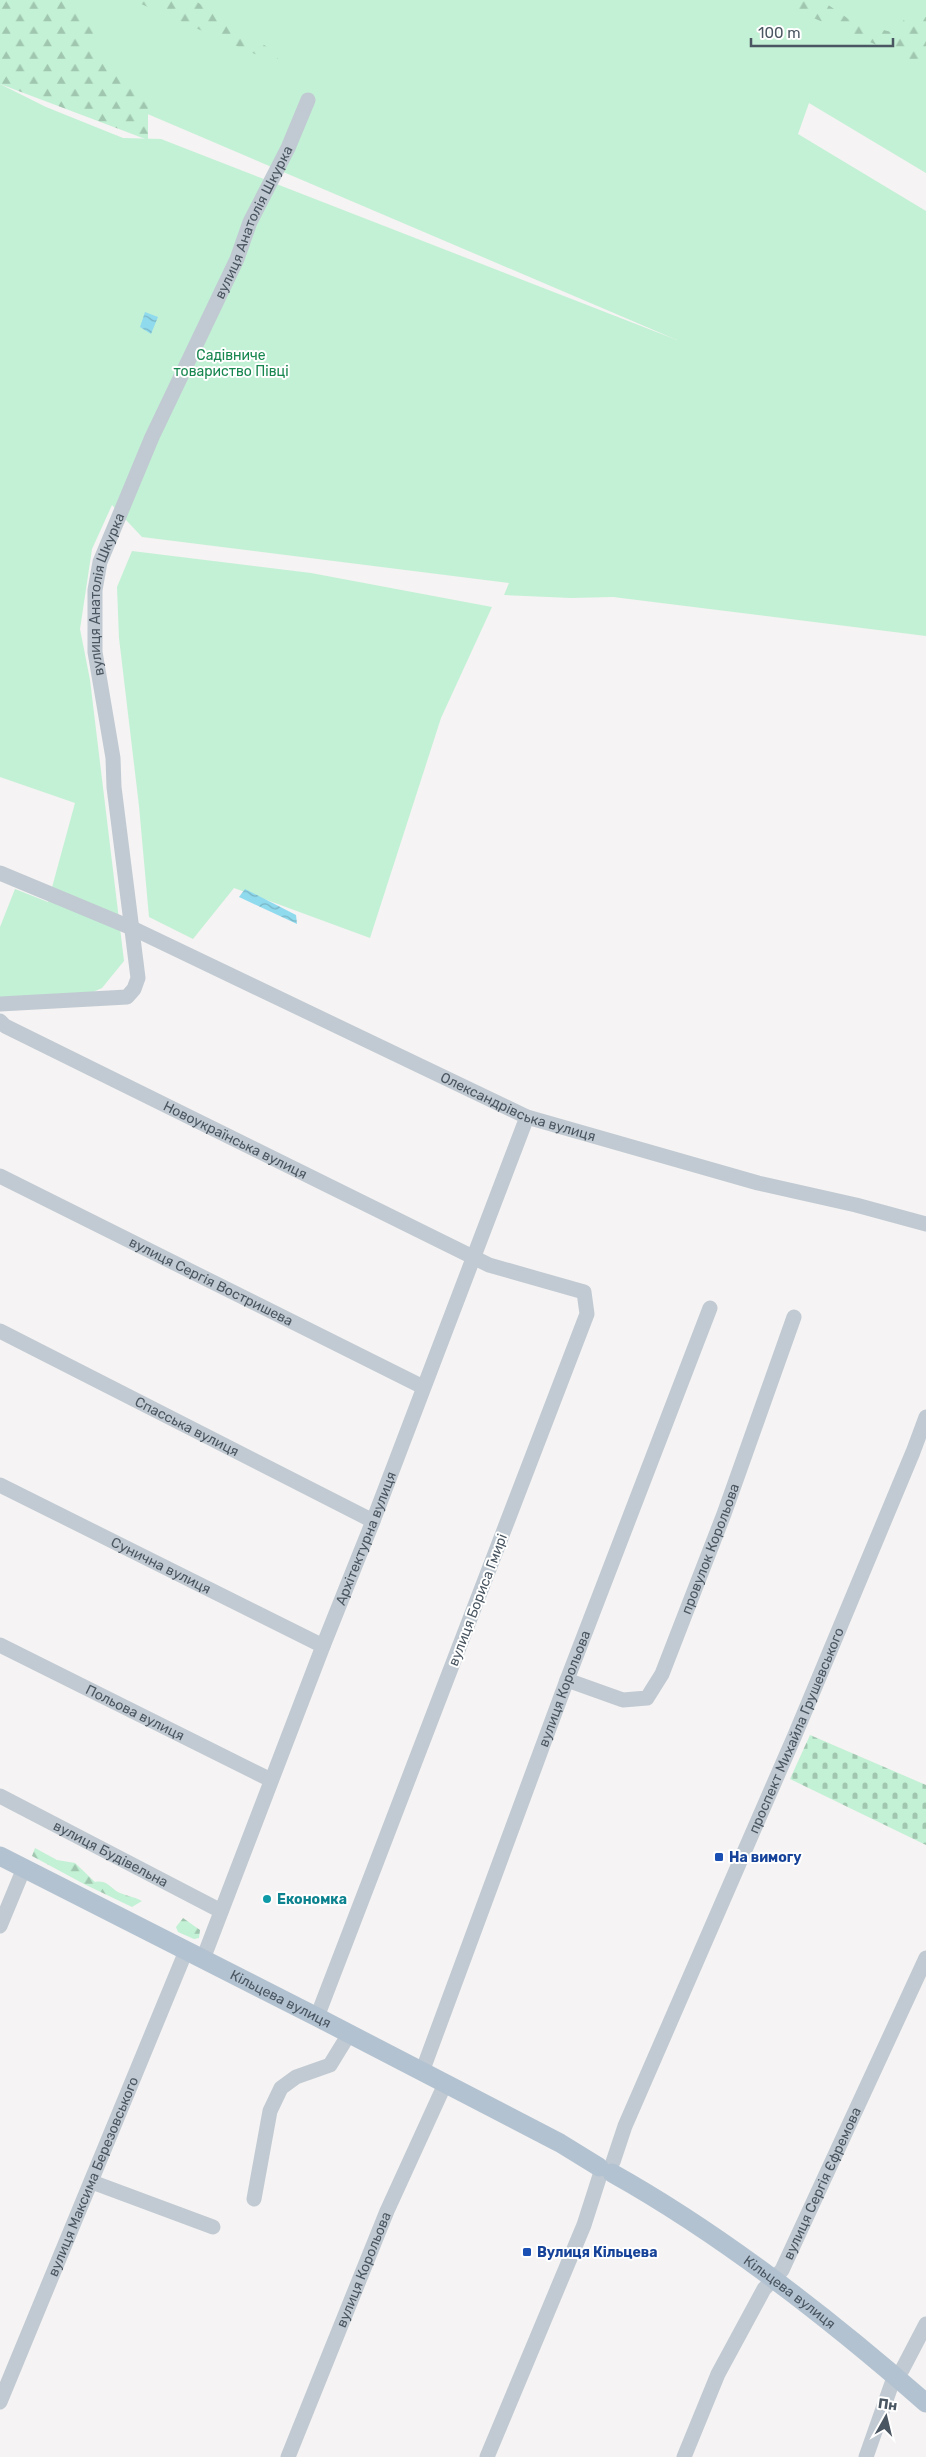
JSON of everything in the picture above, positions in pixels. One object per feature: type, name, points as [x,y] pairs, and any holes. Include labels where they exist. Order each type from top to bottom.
[{"type":"main road","name":"Кільцева вулиця","points":[[0,1856],[607,2167],[645,2191],[821,2315],[926,2403]]},
{"type":"street","name":"вулиця Анатолія Шкурка","points":[[0,1004],[126,997],[134,989],[138,978],[114,787],[113,758],[95,652],[95,590],[100,562],[159,422],[237,259],[250,222],[288,148],[308,100]]},
{"type":"street","name":"Олександрівська вулиця","points":[[0,873],[132,928],[527,1117],[758,1183],[856,1205],[926,1224]]},
{"type":"street","name":"Новоукраїнська вулиця","points":[[0,1020],[5,1026],[473,1256]]},
{"type":"street","name":"Архітектурна вулиця","points":[[194,1955],[221,1911],[323,1646],[374,1521],[423,1387],[527,1117]]},
{"type":"street","name":"вулиця Сергія Востришева","points":[[0,1176],[423,1387]]},
{"type":"street","name":"вулиця Бориса Гмирі","points":[[317,2017],[587,1314],[584,1292],[490,1265],[473,1256]]},
{"type":"street","name":"вулиця Корольова","points":[[422,2072],[567,1680],[710,1308]]},
{"type":"street","name":"провулок Корольова","points":[[567,1680],[623,1700],[647,1698],[652,1691],[662,1674],[724,1514],[794,1317]]},
{"type":"street","name":"Спасська вулиця","points":[[0,1331],[374,1521]]},
{"type":"street","name":"проспект Михайла Грушевського","points":[[487,2457],[607,2167],[795,1735],[913,1452],[926,1416]]},
{"type":"street","name":"Сунична вулиця","points":[[0,1485],[323,1646]]},
{"type":"street","name":"Польова вулиця","points":[[0,1645],[271,1780]]},
{"type":"street","name":"вулиця Будівельна","points":[[0,1796],[221,1911]]},
{"type":"street","points":[[0,1926],[24,1868]]},
{"type":"street","name":"вулиця Максима Березовського","points":[[0,2402],[92,2182],[194,1955]]},
{"type":"street","name":"вулиця Сергія Єфремова","points":[[684,2457],[718,2374],[764,2289],[782,2270],[926,1958]]},
{"type":"street","points":[[254,2199],[270,2112],[281,2088],[296,2076],[330,2065],[349,2034]]},
{"type":"street","name":"вулиця Корольова","points":[[288,2457],[387,2211],[445,2084]]},
{"type":"street","points":[[92,2182],[213,2227]]},
{"type":"street","points":[[866,2457],[892,2383],[926,2324]]},
{"type":"green space","name":"Садівниче товариство Півці","points":[[0,0],[926,0],[926,173],[809,103],[798,134],[926,211],[926,636],[613,597],[571,598],[504,595],[509,583],[142,537],[112,505],[92,549],[80,629],[90,680],[124,961],[102,988],[84,996],[0,999],[0,927],[15,889],[48,902],[75,803],[0,777],[0,84],[46,107],[123,138],[161,139],[677,340],[0,51]]},
{"type":"green space","points":[[0,0],[60,0],[91,13],[95,46],[148,95],[148,140],[0,84]]},
{"type":"green space","points":[[132,0],[194,0],[275,52],[280,65]]},
{"type":"green space","points":[[799,0],[821,0],[853,22],[895,33],[905,18],[926,17],[926,66],[797,11]]},
{"type":"green space","points":[[132,551],[311,573],[492,607],[441,718],[370,938],[234,888],[193,939],[149,917],[139,806],[119,638],[117,587]]},
{"type":"green space","points":[[810,1735],[926,1785],[926,1845],[790,1779]]},
{"type":"green space","points":[[35,1848],[57,1860],[75,1863],[95,1882],[104,1882],[119,1892],[142,1901],[132,1907],[84,1884],[32,1856]]},
{"type":"green space","points":[[183,1918],[200,1930],[199,1938],[194,1939],[178,1932],[176,1927]]},
{"type":"water","points":[[145,312],[158,317],[151,334],[140,327]]},
{"type":"water","points":[[245,889],[296,915],[297,924],[239,897]]},
{"type":"place","name":"На вимогу","points":[[719,1857]]},
{"type":"place","name":"Економка","points":[[267,1899]]},
{"type":"place","name":"Вулиця Кільцева","points":[[527,2252]]}]
